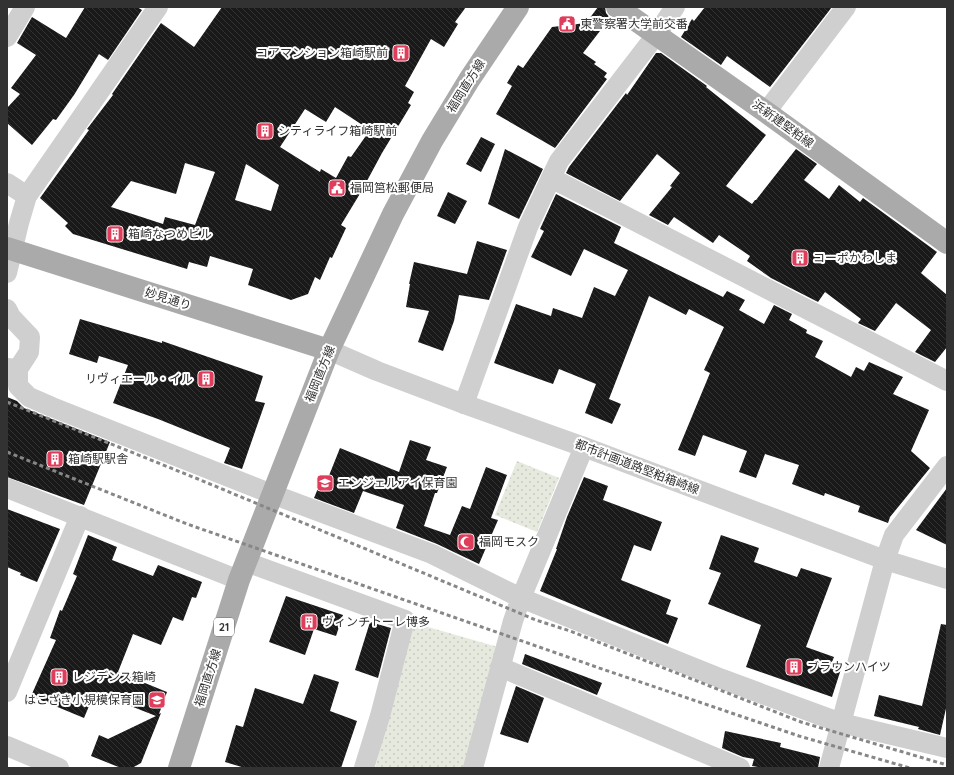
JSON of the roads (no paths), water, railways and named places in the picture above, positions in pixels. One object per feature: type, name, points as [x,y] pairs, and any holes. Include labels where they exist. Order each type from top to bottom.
[{"type":"main road","name":"福岡直方線","points":[[179,768],[243,571],[329,350],[393,214],[432,141],[518,7]]},
{"type":"main road","name":"浜新建堅粕線","points":[[617,7],[766,112],[947,243]]},
{"type":"main road","name":"妙見通り","points":[[9,252],[329,350]]},
{"type":"street","points":[[7,37],[25,7]]},
{"type":"street","points":[[7,272],[9,252],[27,196],[158,7]]},
{"type":"street","points":[[464,404],[528,227],[559,161],[656,35],[675,7]]},
{"type":"street","points":[[766,112],[846,7]]},
{"type":"street","points":[[551,178],[947,381]]},
{"type":"street","points":[[7,183],[27,196]]},
{"type":"street","points":[[7,309],[11,317],[30,337],[29,352],[13,368],[18,386],[29,397],[272,494],[432,554],[521,598],[715,676],[841,723],[947,748]]},
{"type":"street","name":"都市計画道路堅粕箱崎線","points":[[329,350],[377,371],[464,404],[584,446],[885,560],[947,578]]},
{"type":"street","points":[[473,768],[513,620],[584,446]]},
{"type":"street","points":[[829,768],[885,560],[894,535],[947,466]]},
{"type":"street","points":[[7,488],[80,516],[243,571],[405,620],[380,716],[364,768]]},
{"type":"street","points":[[7,692],[80,516]]},
{"type":"street","points":[[500,667],[740,768]]},
{"type":"street","points":[[7,746],[59,768]]},
{"type":"railway","points":[[7,402],[198,479],[536,620],[570,631],[801,722],[947,765]]},
{"type":"railway","points":[[7,452],[187,524],[799,736],[910,768]]},
{"type":"place","name":"東警察署大学前交番","points":[[567,24]]},
{"type":"place","name":"コアマンション箱崎駅前","points":[[401,53]]},
{"type":"place","name":"シティライフ箱崎駅前","points":[[265,131]]},
{"type":"place","name":"福岡筥松郵便局","points":[[337,188]]},
{"type":"place","name":"箱崎なつめビル","points":[[115,234]]},
{"type":"place","name":"コーポかわしま","points":[[800,258]]},
{"type":"place","name":"リヴィエール・イル","points":[[206,379]]},
{"type":"place","name":"箱崎駅駅舎","points":[[55,459]]},
{"type":"place","name":"エンジェルアイ保育園","points":[[325,483]]},
{"type":"place","name":"福岡モスク","points":[[466,542]]},
{"type":"place","name":"ヴィンチトーレ博多","points":[[309,622]]},
{"type":"place","name":"ブラウンハイツ","points":[[794,667]]},
{"type":"place","name":"レジデンス箱崎","points":[[59,677]]},
{"type":"place","name":"はこざき小規模保育園","points":[[157,700]]}]
